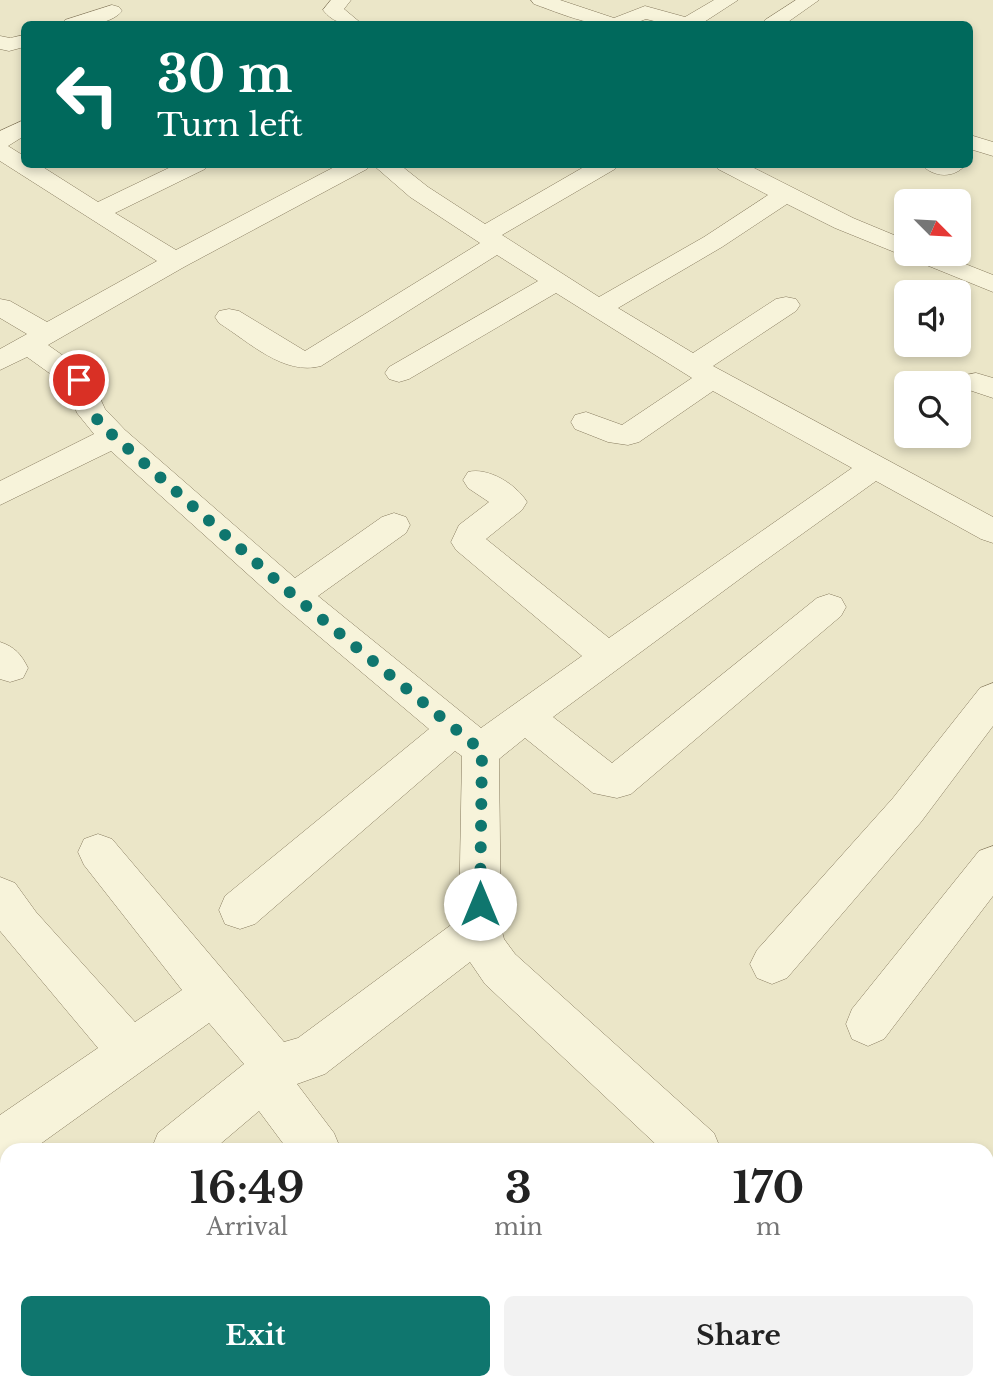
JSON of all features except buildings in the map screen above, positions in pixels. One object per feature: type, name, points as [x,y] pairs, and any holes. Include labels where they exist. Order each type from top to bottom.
[{"type":"street","points":[[541,0],[601,21]]},
{"type":"street","points":[[626,0],[625,3],[643,8],[645,12],[676,21]]},
{"type":"street","points":[[692,21],[728,0]]},
{"type":"street","points":[[777,21],[809,0]]},
{"type":"street","points":[[81,21],[112,11]]},
{"type":"street","points":[[625,21],[645,12]]},
{"type":"street","points":[[0,42],[9,45],[21,42]]},
{"type":"street","points":[[0,141],[21,129]]},
{"type":"street","points":[[0,152],[21,165]]},
{"type":"street","points":[[26,168],[175,261]]},
{"type":"street","points":[[97,212],[189,168]]},
{"type":"street","points":[[25,346],[344,168]]},
{"type":"street","points":[[389,168],[419,192],[493,238],[556,282],[703,372],[993,531]]},
{"type":"street","points":[[229,317],[298,360],[311,360],[601,168]]},
{"type":"street","points":[[734,168],[845,223],[894,244]]},
{"type":"street","points":[[599,308],[713,242],[787,193]]},
{"type":"street","points":[[948,266],[993,284]]},
{"type":"street","points":[[399,373],[556,282]]},
{"type":"street","points":[[586,422],[628,435],[786,305]]},
{"type":"street","points":[[0,307],[25,346],[79,380],[92,414],[114,437],[294,596],[468,740],[480,928],[485,948],[500,969],[688,1143]]},
{"type":"street","points":[[0,494],[114,437]]},
{"type":"street","points":[[240,910],[468,740],[526,717],[744,558],[875,467]]},
{"type":"street","points":[[479,480],[511,502],[471,533],[468,542],[609,658]]},
{"type":"street","points":[[294,596],[394,524]]},
{"type":"street","points":[[526,717],[607,782],[617,782],[829,607]]},
{"type":"street","points":[[772,964],[907,810],[993,698]]},
{"type":"street","points":[[98,852],[213,995],[270,1072],[313,1143]]},
{"type":"street","points":[[868,1024],[993,864]]},
{"type":"street","points":[[0,896],[21,926],[131,1052]]},
{"type":"street","points":[[184,1143],[270,1072],[309,1058],[480,928]]},
{"type":"street","points":[[1,1143],[213,995]]},
{"type":"route","points":[[79,380],[92,414],[99,423],[294,596],[482,751],[480,904]]}]
